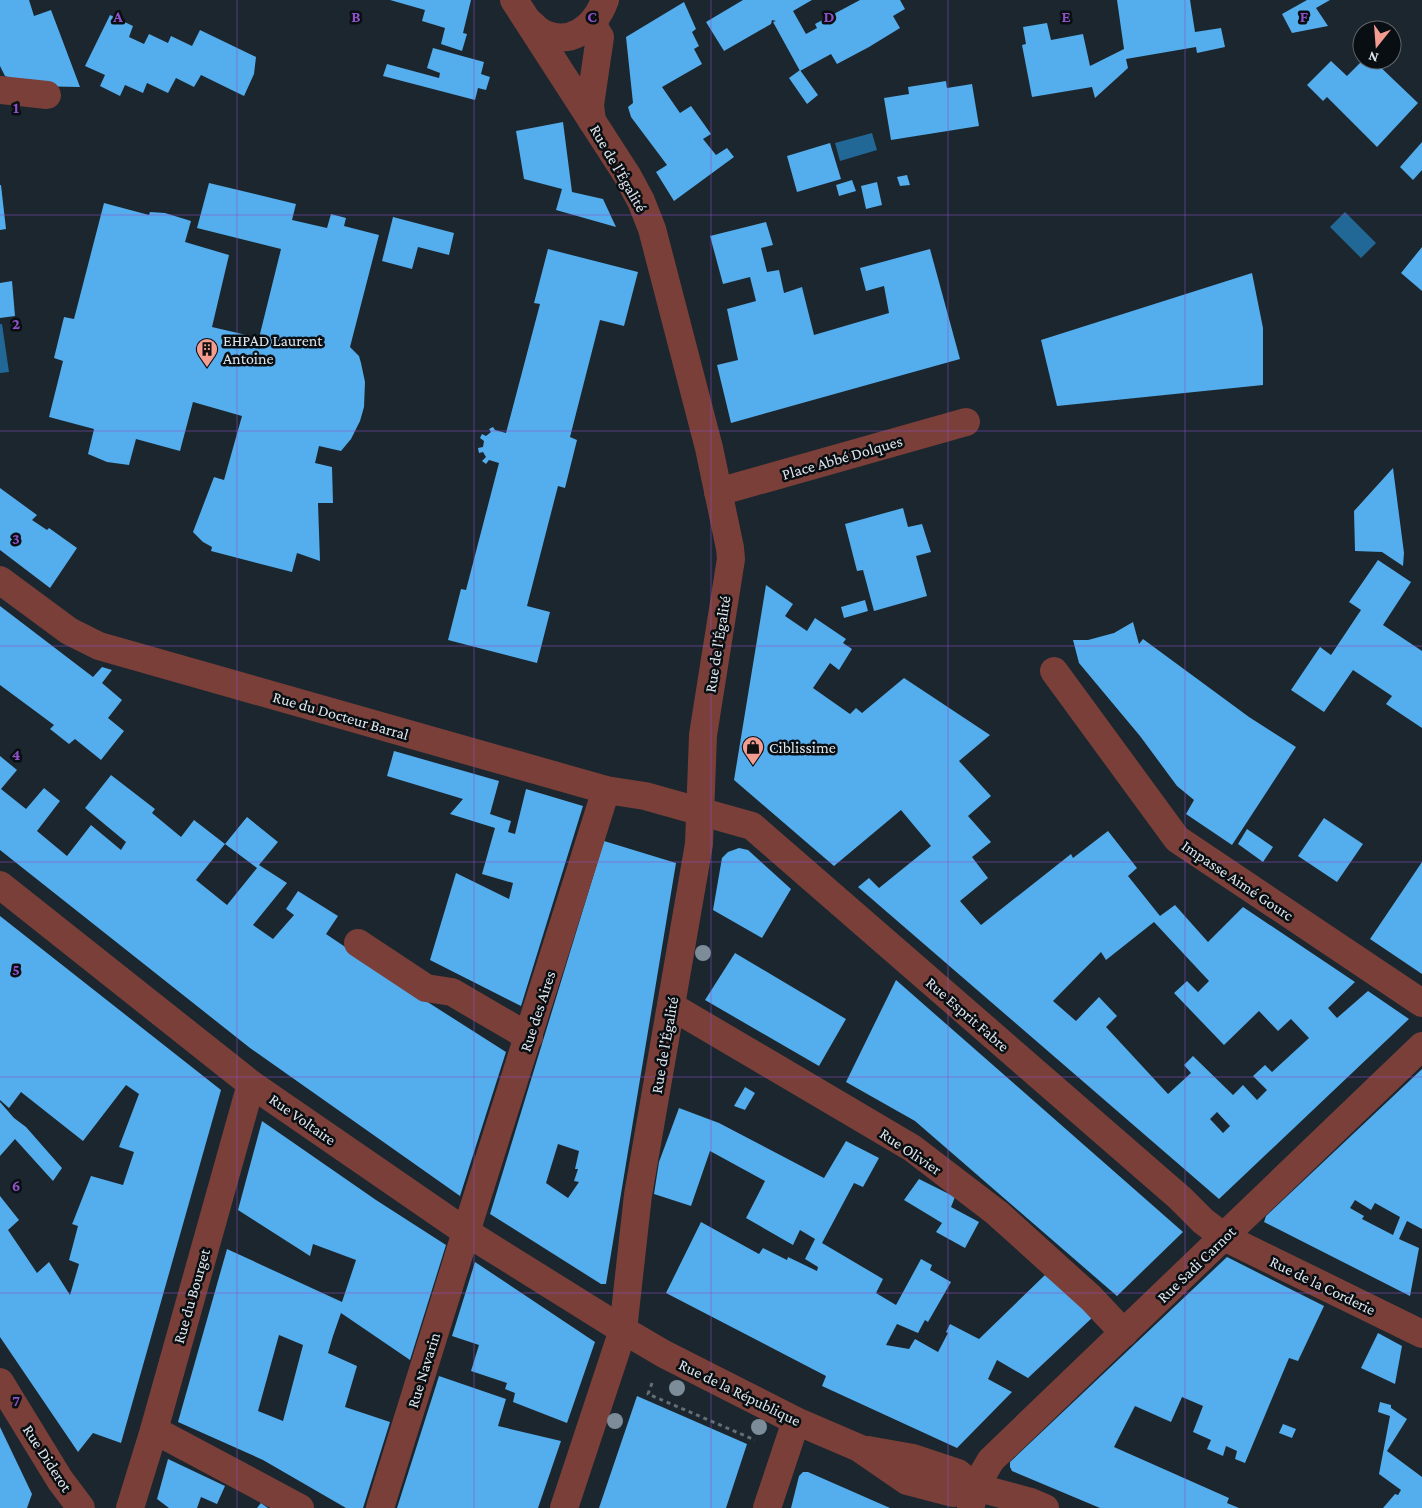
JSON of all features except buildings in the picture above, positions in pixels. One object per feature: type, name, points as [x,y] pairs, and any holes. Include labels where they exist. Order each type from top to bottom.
[{"type":"street","points":[[521,10],[541,32],[559,38],[577,35],[592,24],[604,0]]},
{"type":"street","name":"Rue de l'Égalité","points":[[521,10],[638,195],[652,229],[709,448],[731,558],[703,735],[699,844],[638,1195],[623,1330],[564,1508]]},
{"type":"street","points":[[592,24],[600,37],[590,104],[592,121]]},
{"type":"street","points":[[0,90],[47,95]]},
{"type":"street","name":"Place Abbé Dolques","points":[[718,492],[966,422]]},
{"type":"street","name":"Rue du Docteur Barral","points":[[0,580],[69,631],[99,646],[606,790],[645,796],[700,811]]},
{"type":"street","name":"Impasse Aimé Gourc","points":[[1054,671],[1177,839],[1422,1003]]},
{"type":"street","name":"Rue des Aires","points":[[466,1232],[606,790]]},
{"type":"street","name":"Rue Esprit Fabre","points":[[700,811],[752,826],[1180,1198],[1202,1221],[1224,1237]]},
{"type":"street","name":"Rue Voltaire","points":[[0,885],[252,1084],[466,1232],[623,1330]]},
{"type":"street","points":[[358,943],[426,988],[452,992],[529,1036]]},
{"type":"street","name":"Rue Olivier","points":[[671,1006],[912,1148],[997,1213],[1091,1298],[1124,1333]]},
{"type":"street","name":"Rue Sadi Carnot","points":[[973,1498],[991,1460],[1422,1046]]},
{"type":"street","name":"Rue du Bourget","points":[[130,1508],[252,1084]]},
{"type":"street","name":"Rue Navarin","points":[[380,1508],[466,1232]]},
{"type":"street","name":"Rue de la Corderie","points":[[1224,1237],[1422,1334]]},
{"type":"street","name":"Rue de la République","points":[[623,1330],[664,1354],[796,1421],[859,1448],[907,1481],[973,1498],[1031,1502],[1045,1508]]},
{"type":"street","name":"Rue Diderot","points":[[0,1382],[60,1480],[81,1508]]},
{"type":"street","points":[[767,1508],[796,1421]]},
{"type":"street","points":[[154,1430],[300,1508]]},
{"type":"water","points":[[872,133],[877,150],[840,161],[835,143]]},
{"type":"water","points":[[1345,212],[1376,243],[1361,258],[1330,227]]},
{"type":"water","points":[[0,324],[2,324],[9,372],[0,373]]},
{"type":"place","name":"EHPAD Laurent Antoine","points":[[207,368]]},
{"type":"place","name":"Ciblissime","points":[[753,766]]}]
